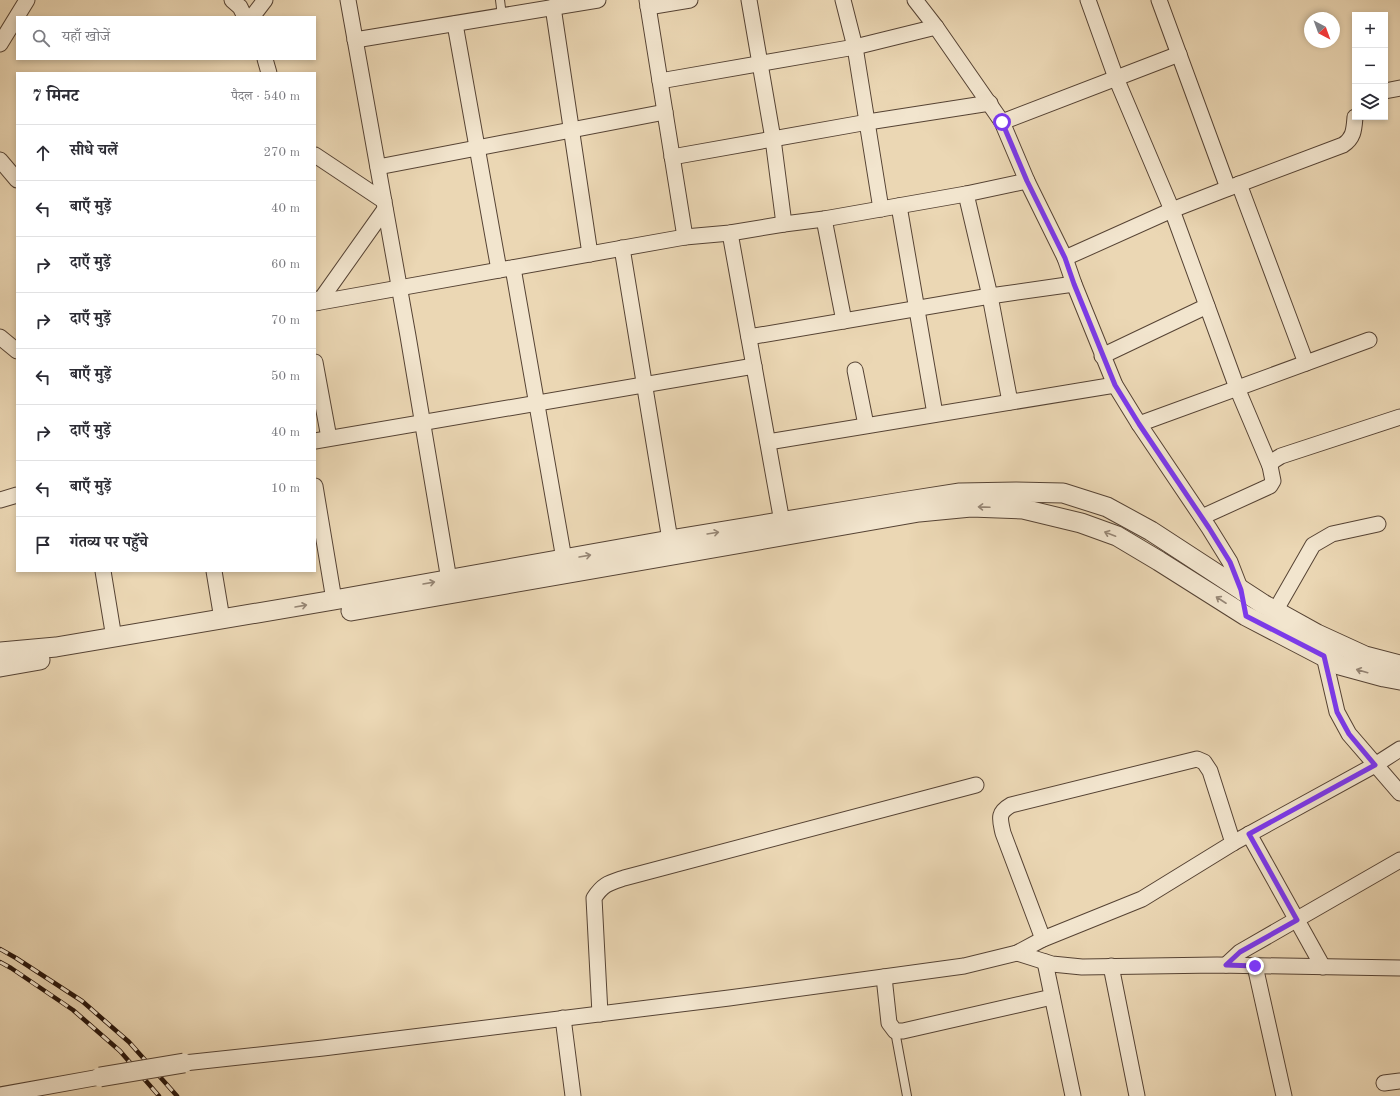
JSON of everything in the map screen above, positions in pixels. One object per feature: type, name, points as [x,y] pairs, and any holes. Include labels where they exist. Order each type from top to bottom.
[{"type":"street","points":[[17,16],[27,0]]},
{"type":"street","points":[[232,0],[240,7],[244,16]]},
{"type":"street","points":[[253,16],[265,0]]},
{"type":"street","points":[[348,0],[400,288],[449,580]]},
{"type":"street","points":[[355,40],[598,0]]},
{"type":"street","points":[[685,237],[648,4],[690,0]]},
{"type":"street","points":[[749,0],[773,139],[784,224]]},
{"type":"street","points":[[843,0],[855,47],[881,209]]},
{"type":"street","points":[[915,0],[936,27],[1002,122],[1027,181],[1065,258],[1102,356],[1115,385],[1230,562],[1241,590],[1246,616]]},
{"type":"street","points":[[1088,0],[1116,78],[1172,210],[1237,388],[1274,477],[1270,486],[1202,517]]},
{"type":"street","points":[[1159,0],[1179,54],[1306,363]]},
{"type":"street","points":[[552,8],[590,254]]},
{"type":"street","points":[[0,44],[16,18]]},
{"type":"street","points":[[455,24],[477,148],[537,403],[564,559]]},
{"type":"street","points":[[660,81],[855,47],[936,27]]},
{"type":"street","points":[[1002,122],[1179,54]]},
{"type":"street","points":[[265,60],[269,72]]},
{"type":"street","points":[[1388,90],[1400,88]]},
{"type":"street","points":[[672,157],[868,122],[990,103]]},
{"type":"street","points":[[378,167],[665,112]]},
{"type":"street","points":[[1065,258],[1172,210],[1344,145],[1353,134],[1355,120]]},
{"type":"street","points":[[316,156],[385,205]]},
{"type":"street","points":[[2,167],[16,179]]},
{"type":"street","points":[[316,301],[400,288],[685,237],[730,233],[824,219],[966,194],[1027,181]]},
{"type":"street","points":[[966,194],[990,296],[1010,402]]},
{"type":"street","points":[[316,301],[385,205]]},
{"type":"street","points":[[899,206],[935,414]]},
{"type":"street","points":[[824,219],[844,321]]},
{"type":"street","points":[[730,233],[782,522]]},
{"type":"street","points":[[622,248],[670,540]]},
{"type":"street","points":[[749,337],[916,308],[1074,284]]},
{"type":"street","points":[[1102,356],[1207,306]]},
{"type":"street","points":[[0,338],[16,351]]},
{"type":"street","points":[[1139,424],[1369,340]]},
{"type":"street","points":[[0,354],[16,352]]},
{"type":"street","points":[[316,373],[322,440],[754,366]]},
{"type":"street","points":[[855,370],[866,425]]},
{"type":"street","points":[[768,442],[1115,385]]},
{"type":"street","points":[[1270,466],[1273,461],[1281,456],[1400,417]]},
{"type":"street","points":[[316,492],[334,600]]},
{"type":"street","points":[[0,652],[56,648],[670,540],[960,493],[1063,493],[1107,507],[1151,531],[1241,590],[1271,619],[1326,647],[1400,664]]},
{"type":"street","points":[[0,500],[16,495]]},
{"type":"street","points":[[0,667],[343,612],[919,512],[971,507],[1023,509],[1082,523],[1117,536],[1246,616],[1271,619]]},
{"type":"street","points":[[1271,619],[1313,546],[1332,534],[1378,524]]},
{"type":"street","points":[[103,572],[114,638]]},
{"type":"street","points":[[214,572],[222,619]]},
{"type":"street","points":[[1326,647],[1340,665],[1400,680]]},
{"type":"street","points":[[1326,647],[1337,712],[1349,734],[1400,794]]},
{"type":"street","points":[[0,1095],[184,1063],[323,1048],[600,1014],[884,977],[964,966],[1017,953],[1043,939],[1142,898],[1233,843],[1375,765],[1400,748]]},
{"type":"street","points":[[1043,939],[1003,833],[1000,817],[1004,810],[1011,805],[1197,759],[1204,762],[1210,771],[1233,843]]},
{"type":"street","points":[[600,1014],[594,898],[600,889],[606,884],[976,785]]},
{"type":"street","points":[[1249,834],[1323,967]]},
{"type":"street","points":[[1226,965],[1240,952],[1400,860]]},
{"type":"street","points":[[1017,953],[1052,964],[1082,967],[1226,965],[1400,968]]},
{"type":"street","points":[[1045,962],[1073,1096]]},
{"type":"street","points":[[1111,966],[1137,1096]]},
{"type":"street","points":[[1255,966],[1284,1096]]},
{"type":"street","points":[[884,977],[889,1023],[895,1031],[903,1031],[1052,997]]},
{"type":"street","points":[[563,1018],[573,1096]]},
{"type":"street","points":[[1384,1083],[1400,1081]]},
{"type":"lane","points":[[500,0],[502,16]]},
{"type":"lane","points":[[895,1031],[908,1096]]},
{"type":"railway","points":[[0,949],[82,1001],[129,1042],[177,1096]]},
{"type":"railway","points":[[0,962],[73,1010],[120,1051],[159,1096]]},
{"type":"route","points":[[1002,122],[1027,181],[1065,258],[1102,356],[1115,385],[1230,562],[1241,590],[1246,616],[1324,656],[1337,712],[1349,734],[1375,765],[1249,834],[1297,920],[1240,952],[1226,965],[1255,966]]}]
